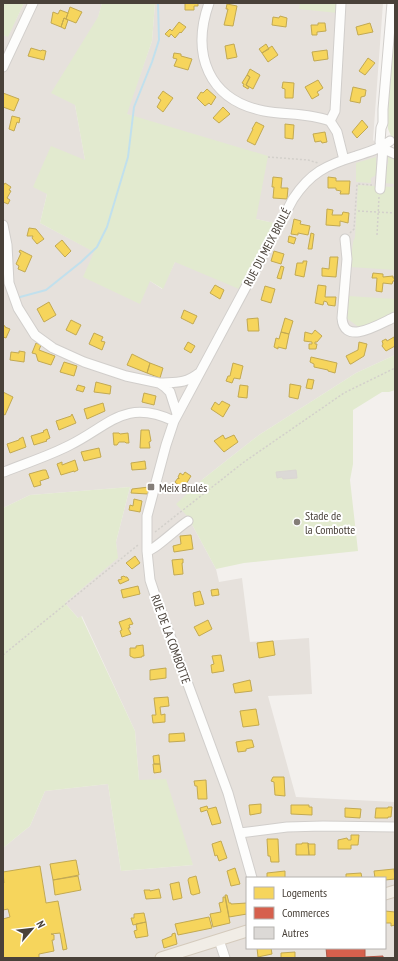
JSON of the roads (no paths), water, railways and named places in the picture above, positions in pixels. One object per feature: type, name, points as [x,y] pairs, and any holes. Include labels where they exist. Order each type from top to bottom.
[{"type":"main road","points":[[161,958],[246,931]]},
{"type":"street","points":[[3,67],[33,3]]},
{"type":"street","points":[[208,3],[202,29],[203,55],[206,66],[212,78],[223,93],[236,102],[251,108],[319,117],[330,121],[337,132],[344,160]]},
{"type":"street","points":[[330,121],[335,111],[341,3]]},
{"type":"street","points":[[380,187],[389,145],[383,123],[383,109],[392,3]]},
{"type":"street","points":[[389,145],[386,150],[395,154]]},
{"type":"street","name":"RUE DU MEIX BRULÉ","points":[[188,395],[291,203],[305,182],[325,168],[389,145]]},
{"type":"street","points":[[3,225],[7,245],[6,284],[23,318],[35,335],[45,343],[68,355],[101,368],[159,384],[177,396],[188,395]]},
{"type":"street","points":[[345,239],[347,259],[342,318],[343,325],[349,331],[358,332],[395,317]]},
{"type":"street","points":[[159,384],[187,381],[200,372]]},
{"type":"street","points":[[179,383],[188,395]]},
{"type":"street","points":[[4,472],[71,445],[107,422],[120,416],[140,412],[176,418],[170,392]]},
{"type":"street","name":"RUE DE LA COMBOTTE","points":[[188,395],[176,418],[166,445],[146,526],[150,580],[159,609],[221,774],[240,833],[252,877]]},
{"type":"street","points":[[147,551],[154,549],[171,533],[188,521]]},
{"type":"street","points":[[240,833],[287,827],[395,827]]},
{"type":"street","points":[[218,940],[225,958]]},
{"type":"waterway","points":[[20,297],[46,290],[81,262],[97,247],[107,227],[128,157],[134,107],[159,40],[158,3]]},
{"type":"place","name":"Meix Brulés","points":[[151,487]]},
{"type":"place","name":"Stade de la Combotte","points":[[297,522]]}]
